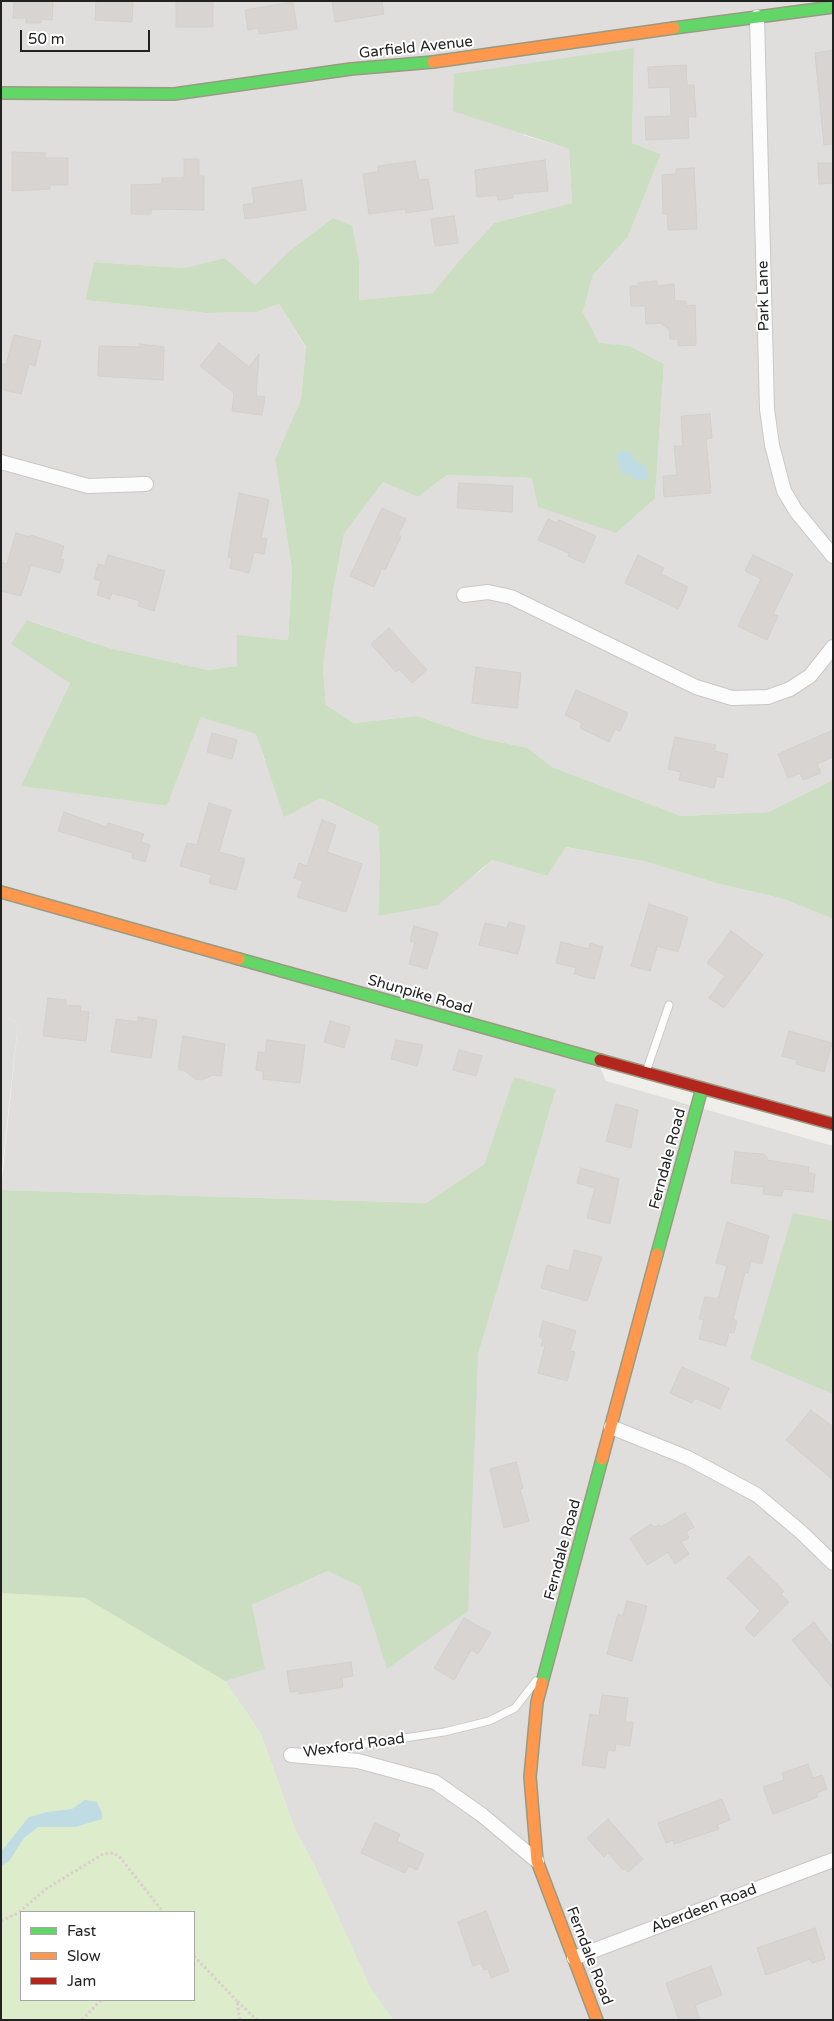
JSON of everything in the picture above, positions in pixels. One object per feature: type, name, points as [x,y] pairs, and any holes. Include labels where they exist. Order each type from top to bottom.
[{"type":"street","name":"Garfield Avenue","points":[[1,92],[174,94],[257,84],[351,69],[423,64],[517,49],[833,7]]},
{"type":"street","name":"Park Lane","points":[[757,17],[767,409],[772,445],[784,490],[796,511],[833,556]]},
{"type":"street","points":[[1,462],[88,486],[146,484]]},
{"type":"street","points":[[464,595],[488,592],[511,597],[696,687],[732,698],[768,697],[790,689],[810,676],[833,646]]},
{"type":"street","name":"Shunpike Road","points":[[1,892],[399,1005],[833,1124]]},
{"type":"street","name":"Ferndale Road","points":[[597,2020],[537,1861],[530,1777],[537,1702],[702,1088]]},
{"type":"street","points":[[611,1427],[688,1458],[757,1495],[801,1532],[833,1563]]},
{"type":"street","name":"Wexford Road","points":[[291,1755],[358,1761],[435,1782],[482,1815],[537,1861]]},
{"type":"street","name":"Aberdeen Road","points":[[574,1958],[833,1860]]},
{"type":"lane","points":[[646,1072],[669,1005]]},
{"type":"lane","name":"Wexford Road","points":[[291,1755],[444,1732],[489,1721],[515,1708],[547,1665]]},
{"type":"path","points":[[20,1911],[46,1889],[103,1854],[113,1853],[119,1856],[162,1911]]},
{"type":"path","points":[[1,1921],[20,1911]]},
{"type":"path","points":[[195,1957],[257,2020]]},
{"type":"path","points":[[195,1963],[199,1962]]},
{"type":"path","points":[[82,2020],[100,2001]]},
{"type":"path","points":[[237,2001],[240,2020]]},
{"type":"shaded area","points":[[1,1],[833,1],[833,780],[768,812],[681,816],[552,767],[528,748],[481,738],[417,716],[354,723],[326,705],[323,668],[334,586],[344,534],[383,482],[418,497],[447,475],[532,478],[655,498],[664,364],[630,346],[599,344],[583,312],[593,275],[628,237],[661,154],[632,143],[634,49],[523,135],[569,149],[572,203],[494,223],[458,262],[434,293],[359,300],[359,261],[333,218],[289,251],[254,286],[225,258],[184,268],[94,262],[85,300],[206,313],[257,312],[279,304],[306,348],[301,399],[275,459],[292,570],[288,640],[237,636],[237,666],[208,670],[109,648],[28,620],[70,683],[22,786],[167,806],[201,716],[257,734],[264,760],[321,798],[378,826],[380,864],[378,916],[479,872],[492,860],[547,876],[565,847],[647,862],[716,883],[784,899],[833,919],[833,1124],[1,887]]},
{"type":"shaded area","points":[[1,892],[597,1060],[606,1081],[833,1146],[833,2020],[393,2020],[370,1987],[316,1869],[294,1827],[261,1734],[225,1681],[252,1605],[328,1571],[478,1355],[556,1089],[514,1078],[484,1164],[426,1203],[1,1190],[18,1024],[1,1014]]},
{"type":"shaded area","points":[[1,1014],[18,1024],[1,1178]]},
{"type":"green space","points":[[634,48],[632,143],[661,154],[628,237],[593,275],[583,312],[599,343],[630,346],[664,364],[655,498],[616,533],[538,507],[532,478],[447,475],[418,497],[383,482],[344,534],[334,586],[323,668],[326,705],[354,723],[417,716],[481,738],[528,748],[552,767],[681,816],[768,812],[833,780],[833,919],[784,899],[716,883],[647,862],[566,847],[547,876],[492,860],[438,905],[378,916],[380,864],[378,826],[321,798],[284,817],[256,734],[201,717],[167,806],[21,786],[70,683],[11,644],[27,620],[109,648],[208,670],[237,666],[237,635],[288,640],[292,570],[275,459],[301,399],[306,347],[279,304],[257,312],[206,313],[85,300],[94,262],[184,268],[225,258],[255,285],[289,251],[333,218],[352,226],[359,261],[359,300],[433,293],[458,262],[494,223],[572,203],[569,149],[453,111],[454,74]]},
{"type":"green space","points":[[514,1077],[556,1089],[478,1355],[468,1611],[387,1669],[361,1587],[328,1571],[252,1605],[265,1669],[225,1681],[85,1598],[1,1593],[1,1190],[426,1203],[484,1164]]},
{"type":"green space","points":[[793,1213],[833,1221],[833,1394],[750,1359]]},
{"type":"green space","points":[[1,1593],[85,1598],[225,1681],[261,1734],[294,1827],[316,1869],[370,1987],[393,2020],[1,2020]]},
{"type":"water","points":[[625,450],[631,453],[635,461],[645,465],[649,479],[636,480],[630,475],[621,473],[617,456],[618,453]]},
{"type":"water","points":[[85,1800],[97,1802],[102,1813],[102,1819],[75,1827],[38,1827],[24,1838],[9,1861],[1,1866],[1,1852],[29,1817],[47,1812],[72,1809]]},
{"type":"building","points":[[14,1],[53,1],[52,20],[41,19],[41,23],[26,23],[26,18],[13,18]]},
{"type":"building","points":[[96,1],[133,1],[132,22],[95,20]]},
{"type":"building","points":[[176,1],[213,2],[213,27],[176,27]]},
{"type":"building","points":[[332,1],[382,1],[384,14],[335,22]]},
{"type":"building","points":[[293,2],[297,29],[259,34],[258,28],[248,30],[245,10]]},
{"type":"building","points":[[833,50],[833,144],[824,145],[815,53]]},
{"type":"building","points":[[686,65],[687,85],[694,85],[696,117],[688,117],[689,138],[646,140],[645,117],[671,116],[670,87],[649,88],[648,67]]},
{"type":"building","points":[[12,152],[45,153],[45,158],[68,158],[68,185],[50,185],[50,189],[12,191]]},
{"type":"building","points":[[184,159],[199,159],[199,176],[204,176],[204,210],[151,209],[151,214],[131,214],[131,185],[162,184],[162,178],[184,178]]},
{"type":"building","points":[[545,160],[548,191],[513,194],[513,198],[498,200],[497,195],[477,197],[475,170]]},
{"type":"building","points":[[415,161],[419,180],[428,179],[433,209],[406,213],[405,209],[369,214],[363,174],[378,172],[378,166]]},
{"type":"building","points":[[818,163],[833,163],[833,183],[819,184]]},
{"type":"building","points":[[694,168],[697,229],[668,230],[667,214],[663,214],[662,175],[676,174],[676,169]]},
{"type":"building","points":[[302,180],[306,210],[245,219],[243,205],[254,203],[252,188]]},
{"type":"building","points":[[454,216],[458,243],[435,246],[431,219]]},
{"type":"building","points":[[657,281],[657,286],[674,284],[675,301],[686,301],[686,306],[695,305],[696,345],[678,346],[678,339],[670,339],[669,329],[660,323],[646,324],[645,306],[631,306],[630,286]]},
{"type":"building","points":[[14,335],[41,341],[35,366],[29,364],[21,394],[1,389],[1,363],[6,365]]},
{"type":"building","points":[[219,343],[249,367],[259,354],[256,396],[265,397],[262,415],[232,411],[234,393],[200,366]]},
{"type":"building","points":[[140,344],[164,347],[163,380],[98,376],[99,346],[140,347]]},
{"type":"building","points":[[710,414],[712,438],[706,439],[711,493],[664,497],[663,476],[677,475],[674,446],[683,446],[681,416]]},
{"type":"building","points":[[459,483],[513,486],[512,512],[457,508]]},
{"type":"building","points":[[239,493],[269,500],[261,538],[267,539],[264,554],[254,552],[249,573],[230,568],[232,558],[228,557]]},
{"type":"building","points":[[382,508],[406,519],[398,535],[401,537],[385,570],[382,568],[374,587],[350,576]]},
{"type":"building","points":[[548,519],[557,523],[559,520],[596,536],[584,563],[568,556],[569,553],[538,540]]},
{"type":"building","points":[[16,533],[30,537],[31,535],[64,546],[60,559],[64,560],[60,573],[31,565],[21,596],[1,591],[1,562],[7,564]]},
{"type":"building","points":[[108,555],[165,571],[154,611],[138,606],[140,601],[112,593],[110,599],[97,595],[101,581],[94,579],[98,564],[105,566]]},
{"type":"building","points":[[638,555],[664,568],[661,574],[688,587],[678,609],[625,583]]},
{"type":"building","points":[[753,555],[793,574],[773,614],[778,616],[767,640],[738,626],[761,579],[745,571]]},
{"type":"building","points":[[389,628],[427,670],[412,683],[399,669],[396,672],[371,644]]},
{"type":"building","points":[[476,667],[521,673],[517,708],[472,703]]},
{"type":"building","points":[[576,690],[628,713],[620,731],[615,729],[609,742],[580,728],[582,723],[565,715]]},
{"type":"building","points":[[833,730],[833,757],[817,764],[821,773],[803,780],[800,773],[788,778],[778,754]]},
{"type":"building","points":[[212,733],[237,740],[232,759],[207,752]]},
{"type":"building","points":[[675,737],[716,745],[714,751],[728,754],[723,778],[717,776],[714,788],[679,780],[681,772],[668,769]]},
{"type":"building","points":[[209,803],[231,810],[219,852],[245,859],[236,890],[209,883],[212,875],[180,866],[187,843],[197,845]]},
{"type":"building","points":[[64,812],[106,827],[108,823],[144,834],[141,842],[150,845],[145,862],[132,858],[133,853],[58,831]]},
{"type":"building","points":[[322,820],[336,825],[327,852],[362,864],[346,912],[297,897],[303,881],[294,878],[299,863],[307,866]]},
{"type":"building","points":[[649,904],[688,917],[678,952],[657,946],[650,971],[631,966]]},
{"type":"building","points":[[509,922],[525,926],[518,954],[479,945],[485,923],[507,928]]},
{"type":"building","points":[[414,926],[438,933],[427,969],[409,964],[415,942],[410,941]]},
{"type":"building","points":[[731,931],[763,955],[724,1008],[709,998],[725,976],[707,963]]},
{"type":"building","points":[[561,942],[589,949],[590,943],[603,947],[594,979],[574,974],[576,968],[556,963]]},
{"type":"building","points":[[48,998],[66,1000],[66,1005],[81,1006],[80,1011],[89,1012],[86,1041],[43,1036]]},
{"type":"building","points":[[138,1017],[157,1020],[151,1058],[111,1052],[116,1019],[138,1022]]},
{"type":"building","points":[[330,1021],[350,1027],[344,1048],[324,1042]]},
{"type":"building","points":[[789,1031],[832,1043],[824,1072],[796,1064],[797,1060],[782,1056]]},
{"type":"building","points":[[183,1036],[225,1044],[221,1076],[213,1075],[201,1080],[195,1079],[184,1070],[178,1070]]},
{"type":"building","points":[[267,1040],[305,1045],[300,1083],[263,1079],[263,1071],[256,1070],[258,1052],[265,1053]]},
{"type":"building","points":[[396,1040],[423,1045],[417,1066],[391,1059]]},
{"type":"building","points":[[459,1050],[482,1056],[476,1076],[453,1070]]},
{"type":"building","points":[[616,1104],[638,1110],[631,1148],[606,1141]]},
{"type":"building","points":[[735,1152],[763,1154],[767,1157],[767,1160],[809,1167],[808,1173],[815,1174],[813,1192],[783,1189],[782,1196],[763,1194],[764,1187],[731,1183]]},
{"type":"building","points":[[581,1168],[619,1179],[610,1224],[587,1218],[595,1188],[577,1183]]},
{"type":"building","points":[[727,1222],[769,1236],[762,1264],[751,1261],[748,1273],[745,1272],[733,1319],[737,1321],[734,1333],[729,1332],[726,1346],[699,1339],[704,1320],[699,1319],[705,1297],[718,1299],[727,1266],[716,1263]]},
{"type":"building","points":[[574,1250],[602,1257],[587,1301],[541,1288],[547,1265],[569,1271]]},
{"type":"building","points":[[543,1321],[576,1331],[570,1351],[575,1352],[567,1381],[538,1373],[545,1346],[541,1346],[543,1339],[539,1337]]},
{"type":"building","points":[[682,1367],[729,1388],[720,1409],[695,1398],[692,1403],[670,1393]]},
{"type":"building","points":[[811,1410],[833,1427],[833,1480],[786,1440]]},
{"type":"building","points":[[516,1462],[523,1488],[520,1489],[529,1521],[504,1528],[490,1469]]},
{"type":"building","points":[[685,1513],[694,1527],[686,1532],[689,1538],[681,1542],[689,1554],[675,1564],[668,1552],[647,1565],[630,1538],[651,1524],[654,1527],[660,1525],[661,1527]]},
{"type":"building","points":[[749,1556],[784,1591],[781,1594],[789,1602],[754,1637],[745,1628],[760,1611],[727,1578]]},
{"type":"building","points":[[627,1601],[647,1606],[632,1661],[607,1654],[618,1614],[623,1616]]},
{"type":"building","points":[[464,1618],[491,1633],[478,1654],[471,1650],[454,1680],[434,1668]]},
{"type":"building","points":[[814,1622],[833,1647],[833,1689],[792,1640]]},
{"type":"building","points":[[351,1662],[353,1676],[342,1678],[343,1687],[299,1694],[299,1691],[290,1692],[287,1671]]},
{"type":"building","points":[[602,1695],[628,1698],[625,1722],[633,1722],[630,1746],[616,1744],[615,1751],[608,1750],[605,1768],[582,1765],[590,1714],[599,1716]]},
{"type":"building","points":[[808,1764],[813,1778],[822,1775],[827,1789],[817,1793],[818,1797],[773,1814],[763,1787],[784,1780],[782,1773]]},
{"type":"building","points":[[722,1799],[730,1820],[717,1825],[719,1829],[674,1844],[673,1840],[666,1843],[658,1823]]},
{"type":"building","points":[[608,1819],[643,1859],[628,1872],[624,1868],[623,1870],[608,1853],[604,1857],[587,1838]]},
{"type":"building","points":[[375,1823],[400,1834],[397,1841],[424,1854],[417,1870],[409,1866],[405,1873],[361,1853]]},
{"type":"building","points":[[486,1911],[509,1971],[491,1978],[488,1969],[484,1970],[481,1963],[473,1966],[458,1922]]},
{"type":"building","points":[[815,1928],[825,1959],[812,1963],[810,1959],[766,1975],[757,1948]]},
{"type":"building","points":[[711,1966],[722,1995],[695,2005],[700,2020],[679,2020],[666,1983]]},
{"type":"traffic: fast","points":[[674,28],[833,7]]},
{"type":"traffic: fast","points":[[1,93],[174,94],[351,69],[433,62]]},
{"type":"traffic: fast","points":[[239,959],[600,1060]]},
{"type":"traffic: fast","points":[[657,1254],[702,1088]]},
{"type":"traffic: fast","points":[[542,1683],[602,1459]]},
{"type":"traffic: slow","points":[[433,62],[674,28]]},
{"type":"traffic: slow","points":[[1,892],[239,959]]},
{"type":"traffic: slow","points":[[602,1459],[657,1254]]},
{"type":"traffic: slow","points":[[542,1683],[537,1702],[530,1777],[537,1861],[597,2020]]},
{"type":"traffic: jam","points":[[600,1060],[833,1124]]}]
